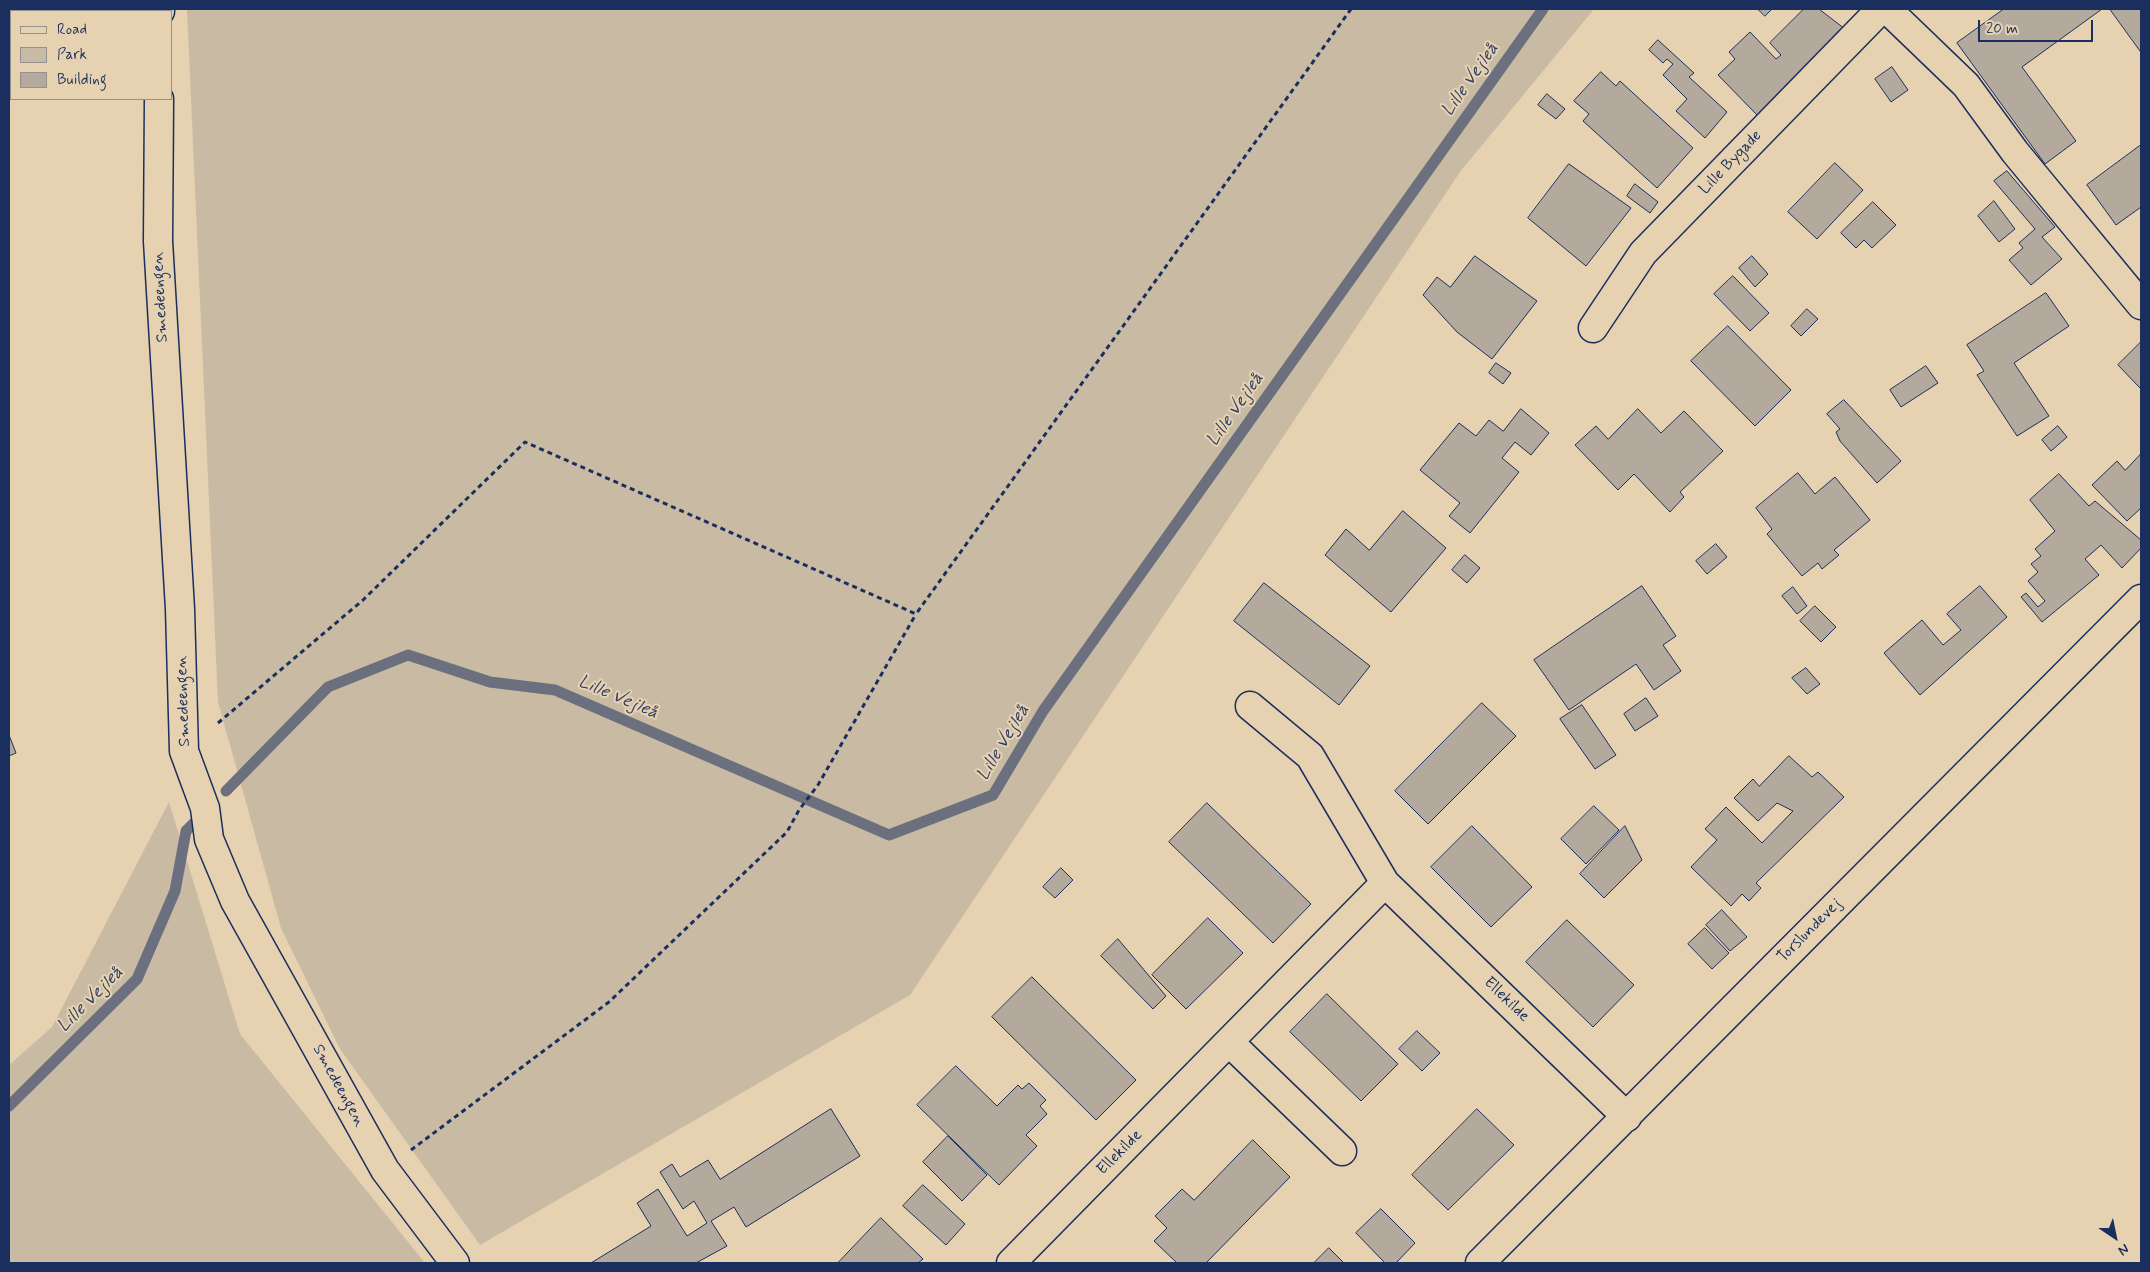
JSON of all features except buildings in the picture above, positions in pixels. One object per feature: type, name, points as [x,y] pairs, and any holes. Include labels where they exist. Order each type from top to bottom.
[{"type":"street","name":"Lille Bygade","points":[[1593,328],[1643,254],[1881,9]]},
{"type":"street","points":[[1887,9],[1966,85],[2015,152],[2141,305]]},
{"type":"street","name":"Smedeengen","points":[[159,100],[158,242],[180,609],[184,751],[205,808],[209,839],[235,901],[385,1170],[455,1263]]},
{"type":"street","name":"Torslundevej","points":[[1480,1263],[2141,599]]},
{"type":"street","name":"Ellekilde","points":[[1250,706],[1310,756],[1385,884],[1627,1117]]},
{"type":"street","name":"Ellekilde","points":[[1010,1263],[1385,884]]},
{"type":"street","points":[[1229,1042],[1342,1151]]},
{"type":"path","points":[[385,1170],[610,1002],[787,832],[799,810],[818,785],[916,614],[1351,9]]},
{"type":"path","points":[[184,751],[363,600],[525,442],[916,614]]},
{"type":"green space","points":[[187,9],[1594,9],[1460,172],[910,995],[480,1245],[340,1049],[281,928],[218,702]]},
{"type":"green space","points":[[169,802],[240,1034],[425,1263],[9,1263],[9,1065],[52,1027]]},
{"type":"waterway","name":"Lille Vejleå","points":[[226,791],[328,687],[408,655],[490,682],[555,690],[889,835],[993,795],[1043,711],[1543,9]]},
{"type":"waterway","name":"Lille Vejleå","points":[[9,1106],[137,979],[175,891],[186,831],[200,817]]}]
